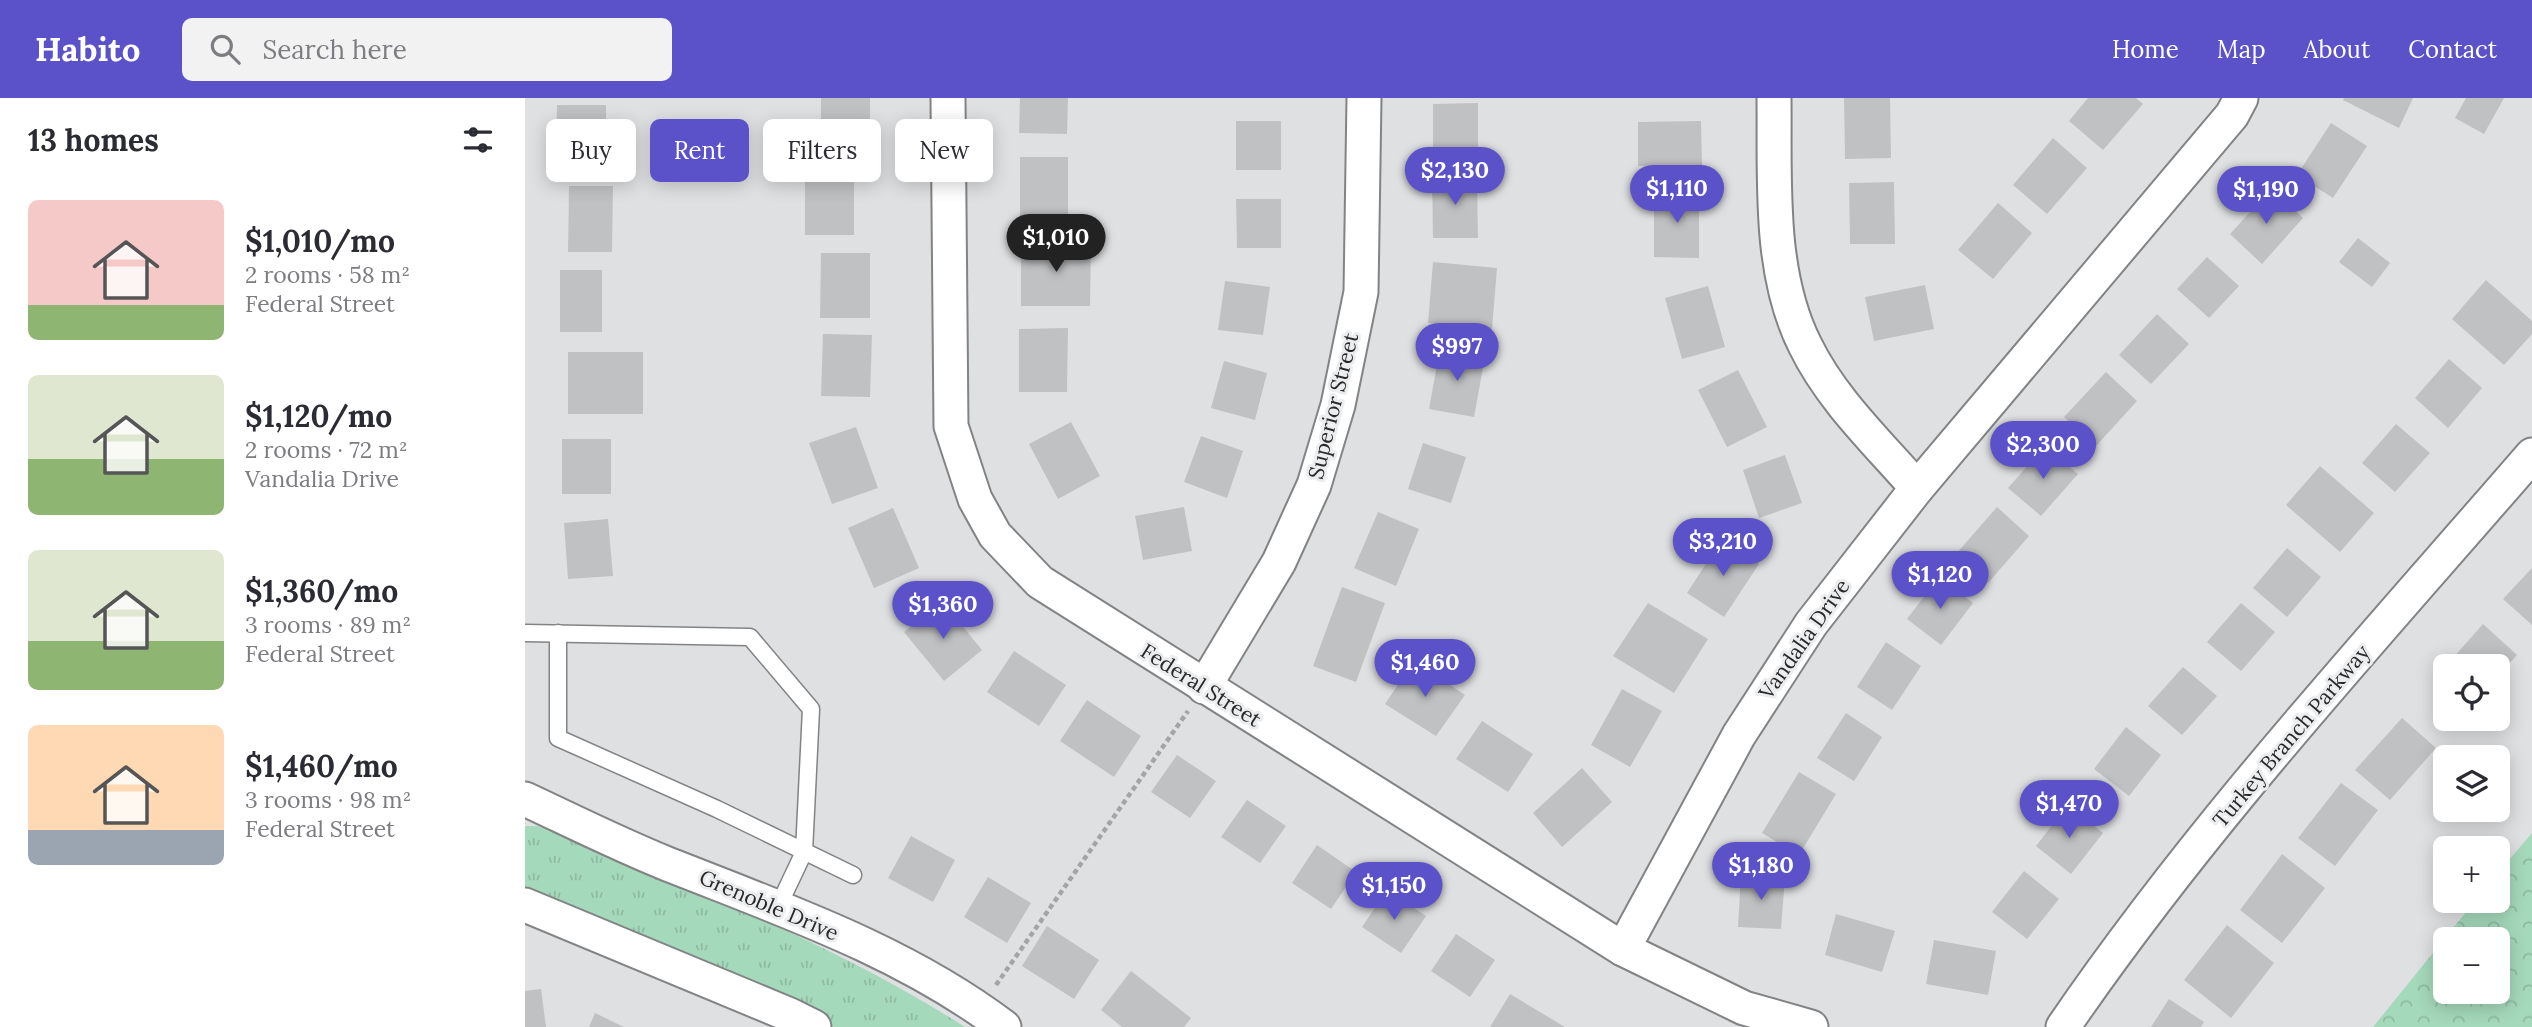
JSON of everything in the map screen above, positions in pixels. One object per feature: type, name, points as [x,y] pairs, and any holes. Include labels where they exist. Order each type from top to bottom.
[{"type":"street","name":"Federal Street","points":[[948,98],[951,426],[975,499],[995,535],[1039,582],[1623,949],[1744,1008],[1811,1027]]},
{"type":"street","name":"Superior Street","points":[[1204,687],[1279,562],[1314,485],[1338,405],[1361,292],[1364,98]]},
{"type":"street","points":[[1774,98],[1775,218],[1786,294],[1805,345],[1834,391],[1917,488]]},
{"type":"street","name":"Vandalia Drive","points":[[1623,949],[1738,734],[1811,624],[1917,488],[2232,115],[2241,98]]},
{"type":"street","name":"Turkey Branch Parkway","points":[[2063,1027],[2113,954],[2260,769],[2532,455]]},
{"type":"street","name":"Grenoble Drive","points":[[525,799],[662,861],[778,907],[883,954],[992,1018]]},
{"type":"street","points":[[525,905],[814,1027]]},
{"type":"lane","points":[[525,633],[750,637],[811,709],[804,852],[778,907]]},
{"type":"lane","points":[[558,633],[558,738],[853,875]]},
{"type":"path","points":[[992,1018],[1204,687]]},
{"type":"green space","points":[[525,826],[538,826],[756,917],[863,968],[965,1027],[830,1027],[525,891]]},
{"type":"green space","points":[[2532,833],[2532,1027],[2373,1027],[2433,953],[2433,1004],[2510,1004],[2510,927],[2454,927],[2465,913],[2510,913],[2510,859]]},
{"type":"building","points":[[821,98],[870,98],[870,119],[821,119]]},
{"type":"building","points":[[1020,98],[1068,98],[1067,134],[1019,133]]},
{"type":"building","points":[[1844,98],[1890,98],[1891,158],[1845,159]]},
{"type":"building","points":[[2088,98],[2136,98],[2143,104],[2103,150],[2069,121]]},
{"type":"building","points":[[2413,98],[2399,128],[2343,100]]},
{"type":"building","points":[[2466,98],[2504,98],[2484,134],[2455,118]]},
{"type":"building","points":[[1478,103],[1478,150],[1433,151],[1433,104]]},
{"type":"building","points":[[557,105],[606,105],[606,119],[557,119]]},
{"type":"building","points":[[1236,121],[1281,121],[1281,170],[1236,170]]},
{"type":"building","points":[[1701,121],[1702,165],[1638,166],[1638,122]]},
{"type":"building","points":[[2331,123],[2367,146],[2333,198],[2297,175]]},
{"type":"building","points":[[2053,138],[2087,168],[2047,214],[2013,185]]},
{"type":"building","points":[[1020,157],[1068,157],[1068,220],[1020,220]]},
{"type":"building","points":[[1432,177],[1477,177],[1478,238],[1433,238]]},
{"type":"building","points":[[805,182],[854,182],[854,235],[805,235]]},
{"type":"building","points":[[1894,182],[1895,244],[1850,244],[1849,183]]},
{"type":"building","points":[[569,186],[613,186],[612,252],[568,252]]},
{"type":"building","points":[[2271,189],[2303,218],[2262,264],[2230,234]]},
{"type":"building","points":[[1654,193],[1699,194],[1699,258],[1654,257]]},
{"type":"building","points":[[1236,199],[1281,199],[1281,248],[1237,248]]},
{"type":"building","points":[[1998,203],[2032,233],[1993,279],[1958,250]]},
{"type":"building","points":[[2358,238],[2390,263],[2372,287],[2339,262]]},
{"type":"building","points":[[1021,242],[1091,242],[1090,306],[1021,306]]},
{"type":"building","points":[[821,253],[870,253],[870,318],[820,318]]},
{"type":"building","points":[[2207,257],[2239,286],[2209,318],[2177,289]]},
{"type":"building","points":[[1433,262],[1497,268],[1492,329],[1428,323]]},
{"type":"building","points":[[560,270],[602,270],[602,332],[560,332]]},
{"type":"building","points":[[2486,280],[2532,321],[2532,334],[2504,365],[2452,319]]},
{"type":"building","points":[[1225,281],[1270,287],[1263,335],[1218,330]]},
{"type":"building","points":[[1925,285],[1934,329],[1874,341],[1865,297]]},
{"type":"building","points":[[1708,286],[1725,347],[1682,359],[1665,298]]},
{"type":"building","points":[[2157,314],[2189,344],[2151,384],[2119,355]]},
{"type":"building","points":[[1068,328],[1067,392],[1019,392],[1019,329]]},
{"type":"building","points":[[823,334],[872,335],[870,397],[821,396]]},
{"type":"building","points":[[1440,348],[1485,357],[1474,417],[1429,409]]},
{"type":"building","points":[[568,352],[643,352],[643,414],[568,414]]},
{"type":"building","points":[[2449,359],[2482,388],[2448,428],[2415,398]]},
{"type":"building","points":[[1224,361],[1267,373],[1255,420],[1211,408]]},
{"type":"building","points":[[1738,370],[1767,427],[1727,447],[1698,390]]},
{"type":"building","points":[[2106,372],[2137,401],[2096,446],[2064,417]]},
{"type":"building","points":[[1071,422],[1100,476],[1058,499],[1029,444]]},
{"type":"building","points":[[2396,424],[2430,453],[2395,492],[2362,463]]},
{"type":"building","points":[[856,427],[878,488],[832,504],[809,443]]},
{"type":"building","points":[[1201,436],[1243,451],[1227,498],[1184,482]]},
{"type":"building","points":[[562,439],[611,439],[611,494],[562,494]]},
{"type":"building","points":[[1423,443],[1466,457],[1451,503],[1408,489]]},
{"type":"building","points":[[2045,446],[2078,474],[2041,516],[2008,488]]},
{"type":"building","points":[[1785,455],[1802,503],[1759,518],[1743,470]]},
{"type":"building","points":[[2320,466],[2374,513],[2340,552],[2286,505]]},
{"type":"building","points":[[1184,507],[1192,551],[1143,560],[1135,516]]},
{"type":"building","points":[[1997,507],[2029,536],[1988,583],[1956,554]]},
{"type":"building","points":[[893,508],[919,568],[874,588],[848,528]]},
{"type":"building","points":[[1378,512],[1419,529],[1396,586],[1354,568]]},
{"type":"building","points":[[608,519],[613,576],[568,579],[564,523]]},
{"type":"building","points":[[1722,539],[1759,564],[1724,617],[1687,593]]},
{"type":"building","points":[[2287,548],[2321,577],[2287,617],[2253,588]]},
{"type":"building","points":[[2532,568],[2532,625],[2503,599]]},
{"type":"building","points":[[1939,577],[1973,603],[1941,645],[1907,619]]},
{"type":"building","points":[[1342,587],[1385,603],[1356,682],[1313,666]]},
{"type":"building","points":[[942,601],[982,650],[944,681],[904,632]]},
{"type":"building","points":[[1648,603],[1708,639],[1674,693],[1613,656]]},
{"type":"building","points":[[2241,603],[2275,632],[2241,671],[2207,642]]},
{"type":"building","points":[[2483,624],[2517,655],[2510,663],[2510,654],[2456,654]]},
{"type":"building","points":[[1886,642],[1921,666],[1892,710],[1857,687]]},
{"type":"building","points":[[1014,651],[1066,685],[1039,726],[987,692]]},
{"type":"building","points":[[1414,661],[1465,695],[1436,736],[1385,704]]},
{"type":"building","points":[[2183,667],[2217,696],[2182,735],[2148,706]]},
{"type":"building","points":[[1622,689],[1662,711],[1630,767],[1591,745]]},
{"type":"building","points":[[1087,700],[1141,736],[1114,777],[1060,741]]},
{"type":"building","points":[[1846,713],[1882,737],[1854,781],[1817,758]]},
{"type":"building","points":[[2402,718],[2433,745],[2433,751],[2390,800],[2355,770]]},
{"type":"building","points":[[1482,721],[1533,754],[1508,792],[1456,759]]},
{"type":"building","points":[[2126,727],[2161,755],[2129,796],[2094,769]]},
{"type":"building","points":[[1177,755],[1216,781],[1190,818],[1151,792]]},
{"type":"building","points":[[1582,768],[1612,802],[1562,847],[1533,813]]},
{"type":"building","points":[[1799,772],[1836,794],[1799,855],[1762,833]]},
{"type":"building","points":[[2341,783],[2378,810],[2335,866],[2298,838]]},
{"type":"building","points":[[1247,800],[1286,826],[1260,863],[1221,837]]},
{"type":"building","points":[[2068,805],[2103,833],[2071,874],[2036,846]]},
{"type":"building","points":[[911,836],[955,860],[933,902],[888,878]]},
{"type":"building","points":[[1317,845],[1356,872],[1331,909],[1292,883]]},
{"type":"building","points":[[2282,854],[2325,888],[2282,943],[2240,910]]},
{"type":"building","points":[[2024,871],[2059,899],[2027,939],[1992,912]]},
{"type":"building","points":[[1741,874],[1785,877],[1781,929],[1738,927]]},
{"type":"building","points":[[988,877],[1031,903],[1007,943],[964,917]]},
{"type":"building","points":[[1387,890],[1426,916],[1401,953],[1362,927]]},
{"type":"building","points":[[1836,914],[1895,931],[1882,972],[1825,955]]},
{"type":"building","points":[[2227,925],[2274,963],[2231,1018],[2184,980]]},
{"type":"building","points":[[1047,926],[1099,960],[1074,999],[1022,966]]},
{"type":"building","points":[[1456,934],[1495,960],[1470,997],[1431,971]]},
{"type":"building","points":[[1934,940],[1996,951],[1988,995],[1926,984]]},
{"type":"building","points":[[1131,971],[1191,1018],[1184,1027],[1122,1027],[1101,1010]]},
{"type":"building","points":[[541,989],[546,1027],[525,1027],[525,991]]},
{"type":"building","points":[[1510,994],[1565,1027],[1490,1027]]},
{"type":"building","points":[[2169,999],[2204,1022],[2201,1027],[2151,1027]]},
{"type":"building","points":[[595,1013],[624,1027],[589,1027]]}]
